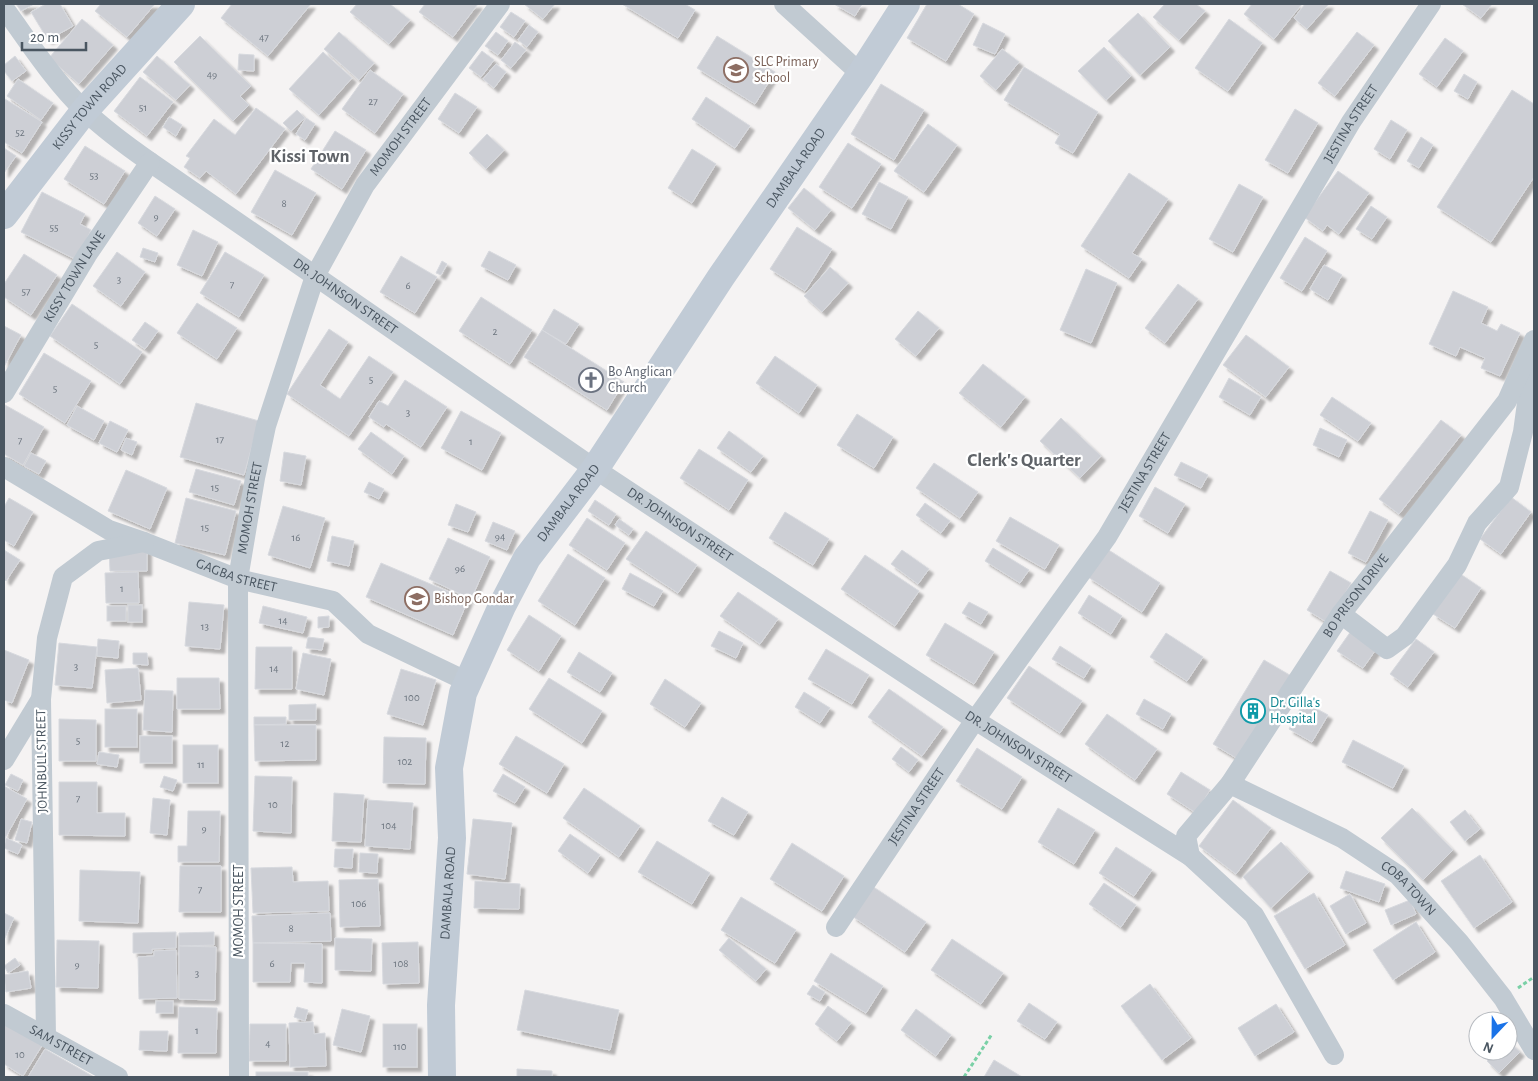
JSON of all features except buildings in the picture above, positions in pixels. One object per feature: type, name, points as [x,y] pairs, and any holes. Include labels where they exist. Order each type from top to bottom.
[{"type":"street","name":"KISSY TOWN ROAD","points":[[4,215],[84,110],[181,4]]},
{"type":"street","name":"MOMOH STREET","points":[[239,1077],[238,579],[266,426],[315,276],[365,185],[500,4]]},
{"type":"street","points":[[784,4],[861,74]]},
{"type":"street","name":"DAMBALA ROAD","points":[[442,1077],[442,1005],[452,838],[449,768],[463,693],[502,606],[527,558],[595,468],[721,277],[861,74],[906,4]]},
{"type":"street","name":"JESTINA STREET","points":[[836,927],[975,720],[1106,537],[1351,122],[1431,4]]},
{"type":"street","name":"DR. JOHNSON STREET","points":[[4,8],[64,88],[84,110],[150,162],[595,468],[975,720],[1190,856],[1254,915],[1334,1055]]},
{"type":"street","name":"KISSY TOWN LANE","points":[[4,393],[87,255],[150,162]]},
{"type":"street","name":"BO PRISON DRIVE","points":[[1190,856],[1186,836],[1230,784],[1341,614],[1507,401],[1534,340]]},
{"type":"street","points":[[1341,614],[1387,649],[1405,636],[1457,565],[1476,523],[1509,487],[1523,432],[1534,350]]},
{"type":"street","name":"GAGBA STREET","points":[[4,467],[109,530],[238,579],[332,601],[368,634],[468,682]]},
{"type":"street","name":"JOHNBULL STREET","points":[[46,1038],[41,699],[47,638],[63,577],[98,551],[144,542]]},
{"type":"street","points":[[4,760],[41,699]]},
{"type":"street","name":"COBA TOWN","points":[[1230,784],[1342,838],[1398,875],[1470,956],[1503,998],[1534,1050]]},
{"type":"street","name":"SAM STREET","points":[[4,1014],[118,1077]]},
{"type":"path","points":[[964,1077],[992,1034]]},
{"type":"place","name":"SLC Primary School","points":[[736,70]]},
{"type":"place","name":"Bo Anglican Church","points":[[591,380]]},
{"type":"place","name":"Bishop Gondar","points":[[417,599]]},
{"type":"place","name":"Dr. Gilla's Hospital","points":[[1253,711]]},
{"type":"district","name":"Kissi Town","points":[[310,156]]},
{"type":"district","name":"Clerk's Quarter","points":[[1024,460]]}]
